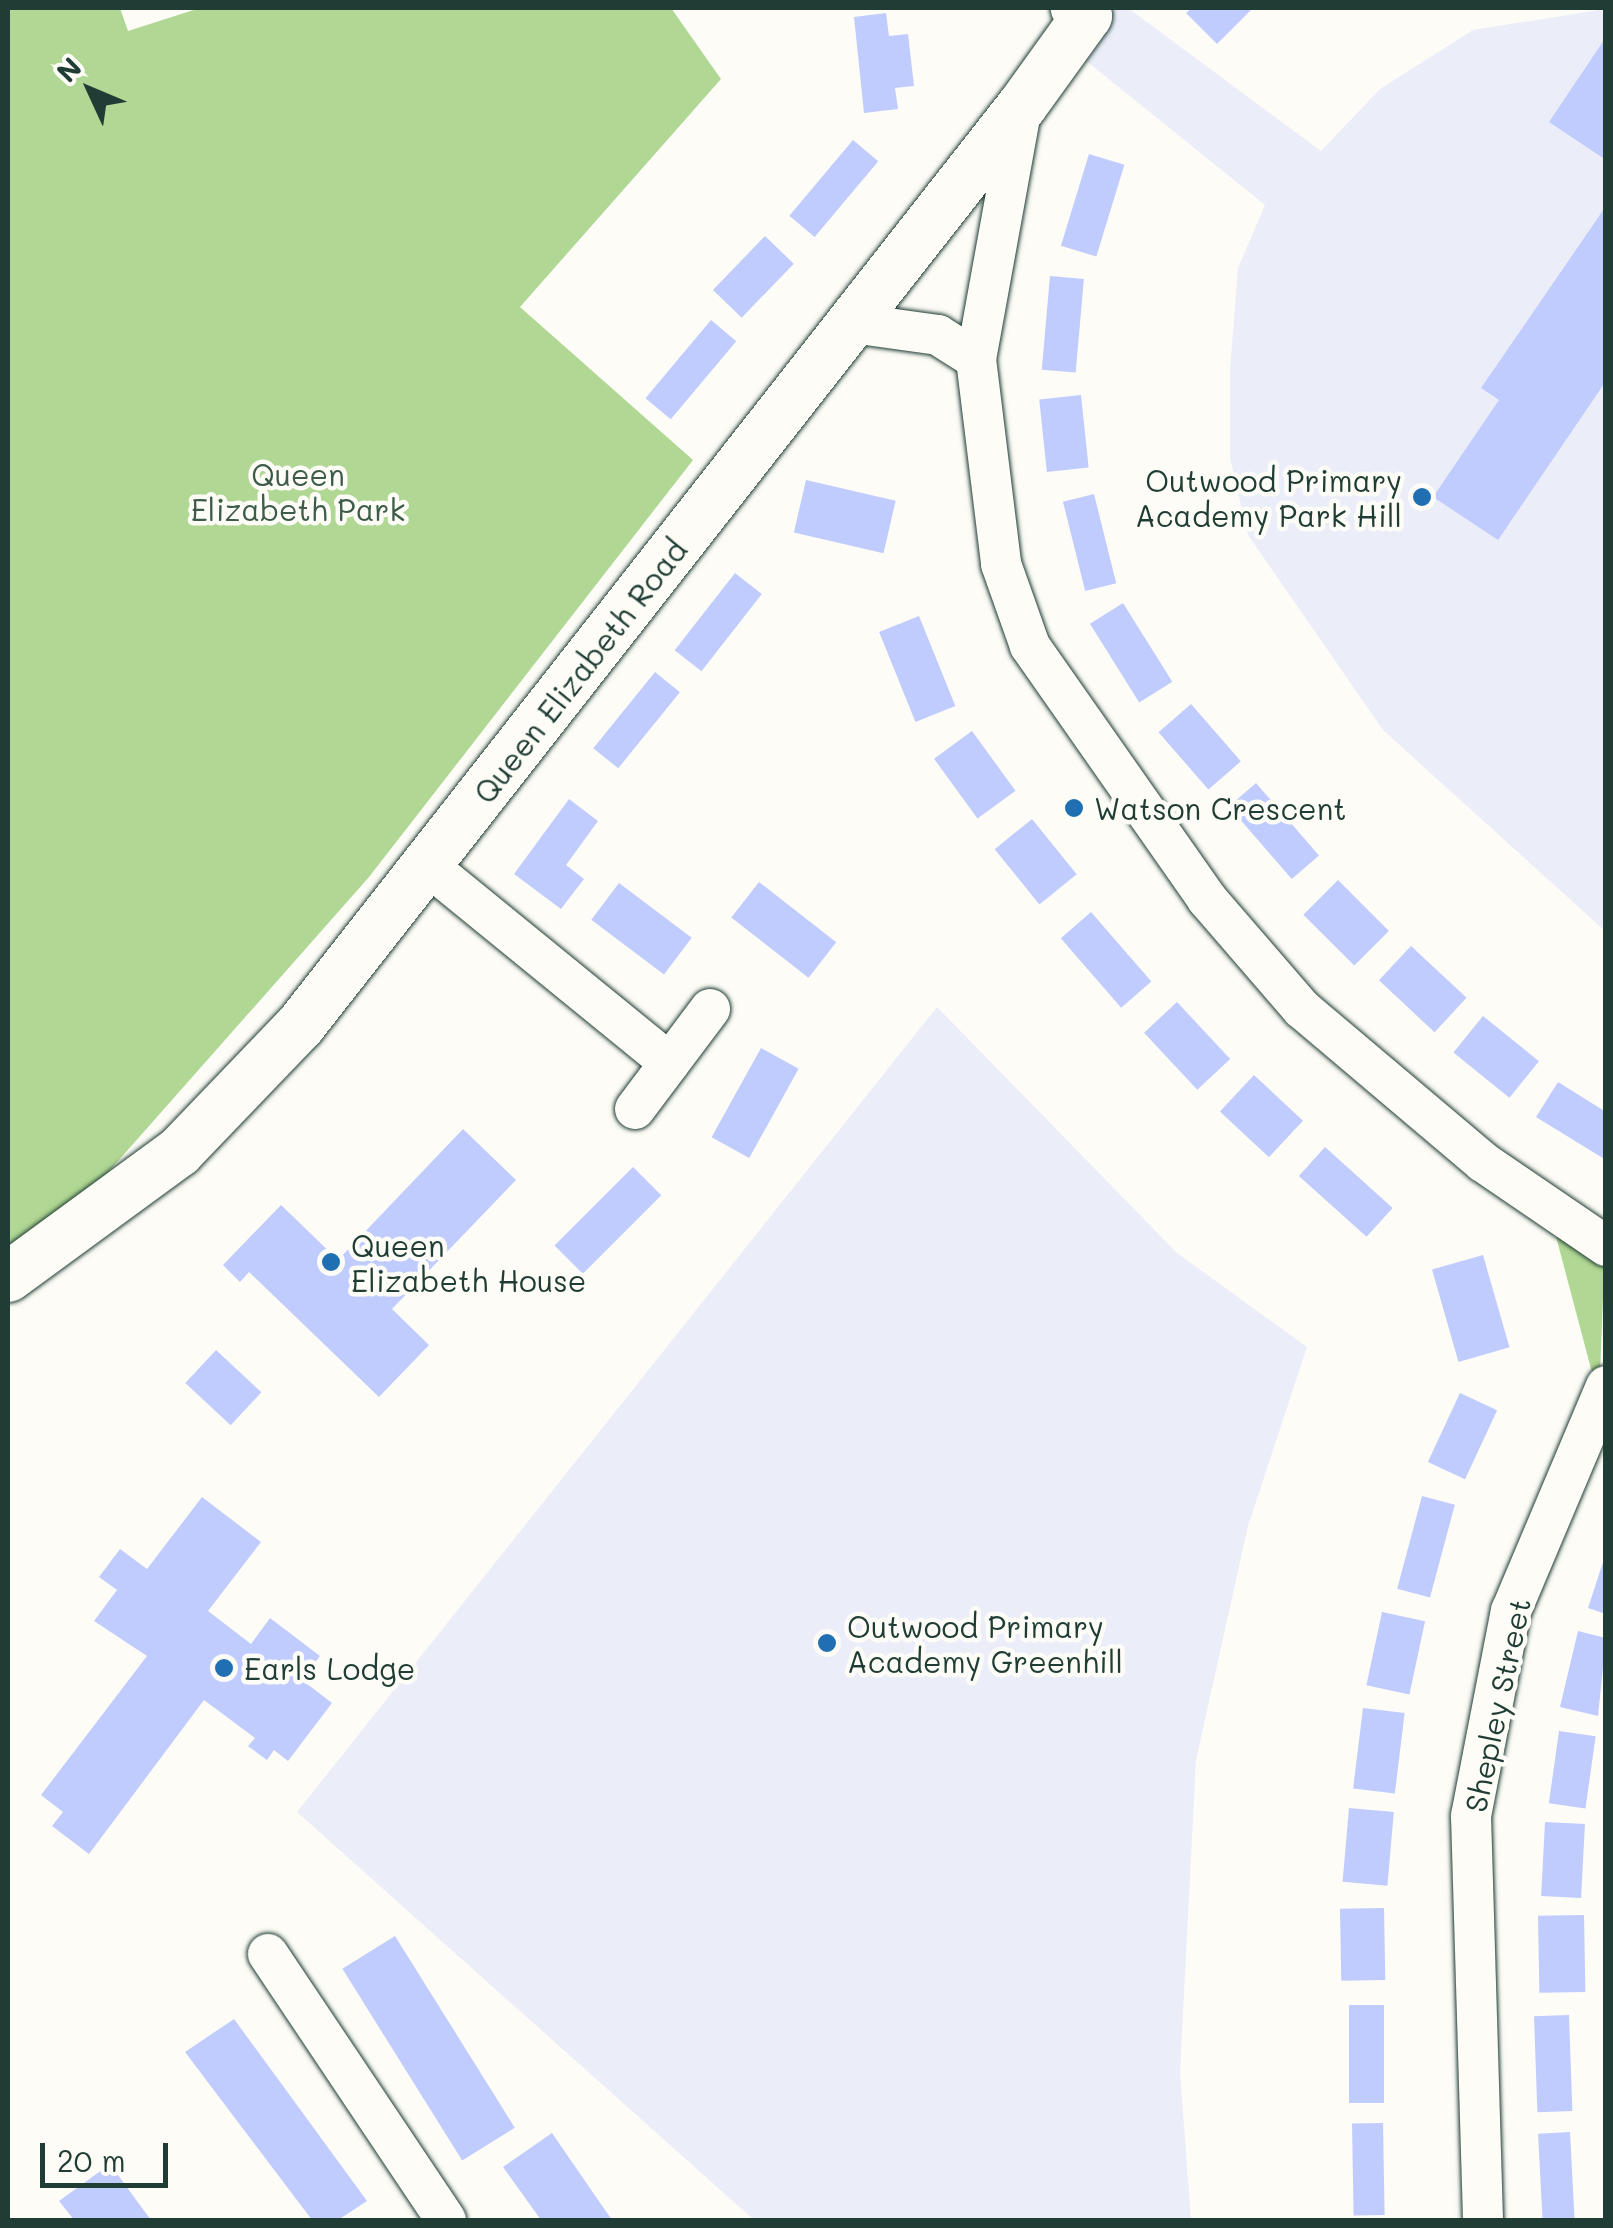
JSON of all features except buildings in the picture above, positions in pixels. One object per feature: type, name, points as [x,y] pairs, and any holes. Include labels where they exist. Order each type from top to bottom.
[{"type":"street","name":"Queen Elizabeth Road","points":[[8,1277],[179,1152],[300,1026],[1022,106],[1086,10]]},
{"type":"street","points":[[1022,106],[976,359],[1001,564],[1030,646],[1094,746],[1302,1009],[1483,1162],[1606,1246]]},
{"type":"street","points":[[852,322],[938,335],[976,359]]},
{"type":"street","points":[[427,865],[670,1063]]},
{"type":"street","points":[[635,1109],[710,1009]]},
{"type":"street","name":"Shepley Street","points":[[1483,2220],[1471,1816],[1511,1611],[1606,1386]]},
{"type":"street","points":[[268,1954],[446,2220]]},
{"type":"shaded area","name":"Outwood Primary Academy Park Hill","points":[[1116,8],[1128,8],[1321,151],[1380,89],[1473,30],[1605,9],[1605,931],[1383,730],[1248,535],[1230,458],[1230,370],[1238,268],[1265,205],[1074,51]]},
{"type":"shaded area","name":"Outwood Primary Academy Greenhill","points":[[937,1007],[1177,1253],[1307,1347],[1248,1526],[1196,1760],[1180,2072],[1191,2220],[754,2220],[297,1812]]},
{"type":"green space","name":"Queen Elizabeth Park","points":[[8,8],[120,8],[128,31],[200,8],[671,8],[721,79],[520,307],[693,460],[369,877],[73,1212],[8,1250]]},
{"type":"green space","points":[[1549,1210],[1605,1246],[1599,1399]]},
{"type":"place","name":"Outwood Primary Academy Park Hill","points":[[1422,497]]},
{"type":"place","name":"Watson Crescent","points":[[1074,808]]},
{"type":"place","name":"Queen Elizabeth House","points":[[331,1262]]},
{"type":"place","name":"Outwood Primary Academy Greenhill","points":[[827,1643]]},
{"type":"place","name":"Earls Lodge","points":[[224,1668]]}]
